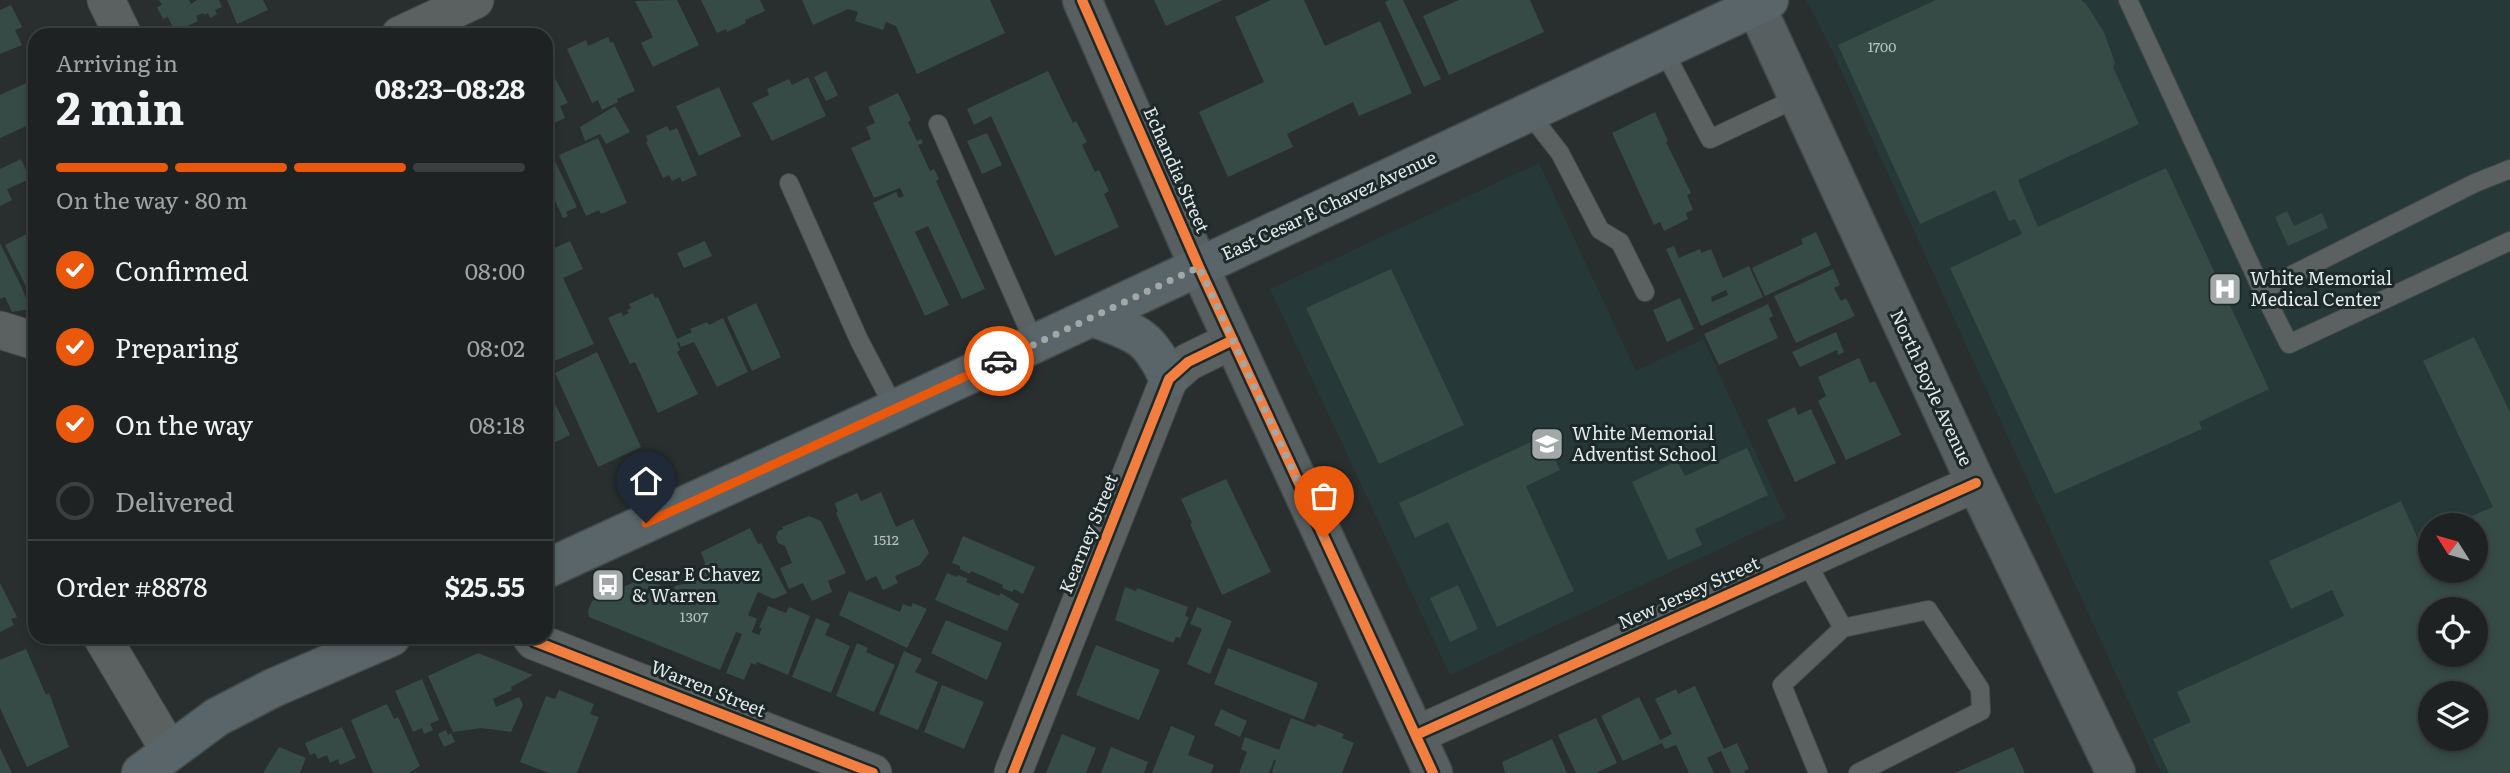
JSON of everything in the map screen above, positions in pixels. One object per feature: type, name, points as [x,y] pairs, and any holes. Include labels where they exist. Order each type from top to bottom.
[{"type":"main road","name":"East Cesar E Chavez Avenue","points":[[553,566],[1093,317],[1759,2]]},
{"type":"main road","points":[[1093,317],[1137,335],[1156,353],[1169,379]]},
{"type":"main road","points":[[155,762],[217,716],[272,688],[375,644]]},
{"type":"street","points":[[106,0],[120,28]]},
{"type":"street","points":[[415,28],[475,0]]},
{"type":"street","name":"Echandia Street","points":[[1082,0],[1199,267],[1433,773]]},
{"type":"street","name":"North Boyle Avenue","points":[[1759,2],[1797,98],[1976,483],[2116,773]]},
{"type":"street","points":[[0,330],[28,339]]},
{"type":"street","points":[[1169,379],[1188,362],[1233,340]]},
{"type":"street","name":"Kearney Street","points":[[1013,773],[1169,379]]},
{"type":"street","name":"New Jersey Street","points":[[1416,735],[1976,483]]},
{"type":"street","points":[[105,644],[155,762]]},
{"type":"street","name":"Warren Street","points":[[542,644],[873,773]]},
{"type":"lane","points":[[2128,0],[2289,344],[2510,241]]},
{"type":"lane","points":[[1663,48],[1710,139],[1797,98]]},
{"type":"lane","points":[[1528,112],[1560,153],[1600,230],[1620,242],[1645,292]]},
{"type":"lane","points":[[938,124],[1035,344]]},
{"type":"lane","points":[[2262,290],[2475,183],[2510,169]]},
{"type":"lane","points":[[789,183],[859,340],[895,409]]},
{"type":"lane","points":[[1805,560],[1843,628]]},
{"type":"lane","points":[[1818,773],[1782,685],[1843,628],[1928,610],[1980,689],[1981,711],[1858,773]]},
{"type":"shaded area","name":"White Memorial Medical Center","points":[[1806,0],[2510,0],[2510,773],[2161,773],[1833,53]]},
{"type":"shaded area","name":"White Memorial Adventist School","points":[[1539,163],[1636,371],[1703,339],[1786,518],[1450,675],[1270,289]]},
{"type":"building","points":[[159,0],[189,0],[191,4],[197,0],[219,0],[222,7],[215,10],[217,14],[210,18],[208,13],[203,13],[196,16],[198,21],[183,28],[173,28],[168,17],[163,19],[157,7],[162,5]]},
{"type":"building","points":[[227,0],[263,0],[268,10],[237,24]]},
{"type":"building","points":[[677,0],[699,45],[653,67],[641,43],[653,37],[635,1]]},
{"type":"building","points":[[701,0],[760,0],[765,11],[727,32],[726,29],[717,33]]},
{"type":"building","points":[[802,0],[990,0],[1005,33],[917,74],[896,26],[886,22],[883,30],[855,21],[858,12],[848,9],[813,25]]},
{"type":"building","points":[[1154,0],[1223,0],[1166,26]]},
{"type":"building","points":[[1271,0],[1304,0],[1325,46],[1380,21],[1412,93],[1359,116],[1353,102],[1287,134],[1293,147],[1228,177],[1199,112],[1264,82],[1235,17]]},
{"type":"building","points":[[1403,0],[1441,79],[1424,87],[1385,2]]},
{"type":"building","points":[[1459,0],[1530,0],[1544,32],[1449,75],[1423,16]]},
{"type":"building","points":[[1936,0],[2081,0],[2086,4],[2104,32],[2115,63],[2113,67],[2139,124],[2018,180],[2038,227],[2166,168],[2269,389],[2199,422],[2202,429],[2055,494],[1950,268],[2022,234],[2015,219],[2009,221],[1995,190],[1920,224],[1838,45]]},
{"type":"building","points":[[11,5],[22,27],[15,30],[22,45],[0,54],[0,10]]},
{"type":"building","points":[[608,37],[611,43],[613,42],[635,91],[602,110],[598,100],[592,103],[567,49],[586,40],[588,46]]},
{"type":"building","points":[[826,71],[838,95],[826,101],[814,77]]},
{"type":"building","points":[[1048,71],[1073,123],[1076,121],[1087,142],[1082,145],[1095,172],[1099,170],[1109,191],[1104,194],[1119,227],[1055,256],[991,116],[974,125],[967,109]]},
{"type":"building","points":[[553,74],[568,103],[560,106],[565,118],[553,124]]},
{"type":"building","points":[[808,77],[826,116],[772,141],[752,103],[769,95],[767,89],[789,79],[792,85]]},
{"type":"building","points":[[28,82],[28,125],[0,138],[0,95]]},
{"type":"building","points":[[719,87],[741,136],[699,156],[676,106]]},
{"type":"building","points":[[898,93],[911,120],[908,122],[917,141],[921,139],[923,143],[918,145],[930,171],[934,169],[939,179],[936,181],[985,289],[962,299],[928,226],[915,232],[949,305],[925,316],[873,203],[896,192],[899,198],[904,196],[900,188],[874,198],[851,148],[871,139],[866,127],[875,123],[868,107]]},
{"type":"building","points":[[615,106],[630,132],[606,144],[600,134],[585,141],[580,127]]},
{"type":"building","points":[[1655,112],[1668,141],[1666,142],[1691,193],[1687,195],[1693,210],[1686,213],[1688,219],[1664,231],[1660,222],[1654,225],[1612,133]]},
{"type":"building","points":[[667,126],[670,131],[677,128],[697,175],[682,182],[680,177],[672,181],[669,175],[663,178],[646,142],[646,136]]},
{"type":"building","points":[[987,133],[1002,165],[982,174],[967,141]]},
{"type":"building","points":[[598,138],[627,203],[601,214],[599,210],[586,216],[559,155]]},
{"type":"building","points":[[553,157],[577,207],[566,212],[568,216],[563,218],[553,196]]},
{"type":"building","points":[[21,159],[28,180],[7,189],[12,200],[0,206],[0,169]]},
{"type":"building","points":[[2287,211],[2294,226],[2322,213],[2328,228],[2288,246],[2275,217]]},
{"type":"building","points":[[1816,232],[1831,265],[1765,296],[1752,268],[1803,244],[1801,239]]},
{"type":"building","points":[[28,234],[28,290],[5,245]]},
{"type":"building","points":[[570,241],[583,269],[563,278],[594,344],[553,362],[553,249]]},
{"type":"building","points":[[705,241],[712,256],[684,268],[677,253]]},
{"type":"building","points":[[0,243],[22,288],[28,309],[12,312],[5,297],[0,299]]},
{"type":"building","points":[[1674,246],[1679,258],[1700,249],[1701,253],[1711,249],[1723,278],[1749,266],[1763,297],[1701,326],[1666,249]],"holes":[[[1726,290],[1728,295],[1712,302],[1711,297]]]},
{"type":"building","points":[[1391,269],[1464,425],[1379,464],[1306,308]]},
{"type":"building","points":[[1833,269],[1840,285],[1834,288],[1841,301],[1846,298],[1855,316],[1796,343],[1774,296]]},
{"type":"building","points":[[653,293],[655,298],[658,297],[677,339],[692,332],[690,329],[707,322],[709,325],[723,318],[748,372],[717,387],[694,342],[681,347],[679,342],[677,343],[680,350],[677,352],[698,394],[658,413],[635,362],[630,364],[608,318],[621,312],[623,316],[629,313],[629,304]]},
{"type":"building","points":[[1680,298],[1694,329],[1667,342],[1653,310]]},
{"type":"building","points":[[756,303],[781,357],[752,371],[727,317]]},
{"type":"building","points":[[1768,304],[1773,316],[1769,318],[1778,338],[1719,365],[1704,334]]},
{"type":"building","points":[[1836,332],[1844,352],[1838,355],[1837,350],[1800,367],[1792,352]]},
{"type":"building","points":[[2474,337],[2510,412],[2510,773],[2169,773],[2153,739],[2191,722],[2177,692],[2344,616],[2332,590],[2291,609],[2269,561],[2401,501],[2418,539],[2418,583],[2488,583],[2488,513],[2479,513],[2493,507],[2423,361]]},
{"type":"building","points":[[597,352],[641,447],[598,467],[555,373]]},
{"type":"building","points":[[1859,358],[1870,383],[1875,381],[1901,435],[1846,460],[1818,401],[1826,396],[1818,377]]},
{"type":"building","points":[[553,399],[570,435],[553,443]]},
{"type":"building","points":[[1795,407],[1798,415],[1811,409],[1836,463],[1795,482],[1767,420]]},
{"type":"building","points":[[1544,436],[1560,470],[1526,486],[1574,591],[1497,627],[1448,522],[1415,538],[1399,503]]},
{"type":"building","points":[[1747,448],[1768,495],[1695,529],[1702,545],[1668,560],[1632,482],[1677,461],[1685,476]]},
{"type":"building","points":[[1226,479],[1271,572],[1222,595],[1181,499]]},
{"type":"building","points":[[881,492],[896,527],[913,519],[929,553],[920,565],[895,576],[898,583],[883,590],[876,576],[866,581],[836,513],[835,503],[857,493],[861,501]]},
{"type":"building","points":[[809,516],[821,521],[846,573],[828,581],[832,592],[812,601],[803,583],[789,589],[780,568],[792,563],[785,546],[778,543],[776,537],[782,527]]},
{"type":"building","points":[[750,528],[758,544],[761,543],[787,593],[774,599],[758,592],[748,615],[757,619],[752,632],[759,635],[768,606],[786,613],[789,607],[810,616],[788,675],[757,662],[756,665],[751,663],[744,680],[726,673],[742,634],[736,632],[720,670],[589,617],[592,601],[652,574],[656,584],[674,590],[675,586],[683,584],[684,581],[695,578],[698,580],[705,563],[701,552]]},
{"type":"building","points":[[963,536],[1035,567],[1023,594],[1014,589],[1012,592],[1002,588],[1003,585],[971,571],[970,574],[952,563]]},
{"type":"building","points":[[947,573],[968,579],[966,582],[999,596],[1001,593],[1019,604],[1007,631],[935,600]]},
{"type":"building","points":[[0,583],[17,617],[11,619],[14,625],[0,632]]},
{"type":"building","points":[[1458,585],[1478,629],[1450,642],[1430,598]]},
{"type":"building","points":[[1125,587],[1136,591],[1137,588],[1188,607],[1185,616],[1189,617],[1180,638],[1176,637],[1173,643],[1115,620]]},
{"type":"building","points":[[849,591],[900,612],[903,604],[911,607],[913,603],[927,609],[907,648],[839,615]]},
{"type":"building","points":[[1197,607],[1232,621],[1210,674],[1187,664],[1202,629],[1190,624]]},
{"type":"building","points":[[816,618],[830,624],[825,635],[850,646],[831,693],[792,677]]},
{"type":"building","points":[[946,620],[1002,643],[987,680],[931,653]]},
{"type":"building","points":[[857,643],[868,648],[866,652],[895,665],[874,712],[836,696]]},
{"type":"building","points":[[1096,645],[1160,670],[1139,720],[1076,695]]},
{"type":"building","points":[[1228,648],[1318,683],[1304,720],[1214,684]]},
{"type":"building","points":[[26,649],[46,695],[49,693],[69,747],[27,767],[0,708],[0,660]]},
{"type":"building","points":[[904,651],[922,659],[915,672],[938,682],[918,730],[879,714]]},
{"type":"building","points":[[478,653],[533,675],[493,699],[496,707],[519,697],[523,705],[511,732],[481,728],[453,732],[428,676]]},
{"type":"building","points":[[422,679],[439,720],[430,724],[433,730],[424,734],[422,728],[413,732],[395,691]]},
{"type":"building","points":[[942,685],[984,702],[964,749],[924,732]]},
{"type":"building","points":[[1695,686],[1724,749],[1737,743],[1749,769],[1744,771],[1745,773],[1731,773],[1721,751],[1707,758],[1714,773],[1689,773],[1676,745],[1665,749],[1662,743],[1623,761],[1601,716],[1639,697],[1660,740],[1672,734],[1655,699],[1676,689],[1678,694]]},
{"type":"building","points":[[559,690],[594,704],[590,714],[599,717],[577,773],[549,773],[520,762],[546,696],[555,699]]},
{"type":"building","points":[[387,704],[394,719],[398,717],[420,766],[409,773],[373,773],[351,720]]},
{"type":"building","points":[[1221,709],[1247,721],[1240,737],[1214,725]]},
{"type":"building","points":[[1291,718],[1344,734],[1342,738],[1354,743],[1342,773],[1274,773],[1274,760],[1269,773],[1239,773],[1247,752],[1241,749],[1245,737],[1279,750]]},
{"type":"building","points":[[1596,718],[1617,763],[1596,773],[1576,773],[1558,735]]},
{"type":"building","points":[[1171,726],[1195,736],[1188,755],[1214,765],[1211,773],[1152,773]]},
{"type":"building","points":[[342,727],[356,758],[340,765],[338,759],[330,763],[327,755],[318,759],[315,753],[310,755],[305,743]]},
{"type":"building","points":[[446,730],[448,735],[451,733],[455,742],[444,747],[438,734]]},
{"type":"building","points":[[1062,734],[1096,748],[1086,773],[1046,773]]},
{"type":"building","points":[[1552,739],[1567,773],[1505,773],[1502,762]]},
{"type":"building","points":[[279,747],[306,758],[300,773],[263,773]]},
{"type":"building","points":[[1111,747],[1148,762],[1144,773],[1101,773]]},
{"type":"building","points":[[2013,747],[2025,773],[1955,773]]},
{"type":"building","points":[[0,748],[12,773],[0,773]]},
{"type":"cycle path","points":[[1082,0],[1199,267],[1433,773]]},
{"type":"cycle path","points":[[1013,773],[1169,379],[1188,362],[1233,340]]},
{"type":"cycle path","points":[[1416,735],[1976,483]]},
{"type":"cycle path","points":[[542,644],[873,773]]},
{"type":"way so far","points":[[999,361],[1199,267],[1324,538]]},
{"type":"place","name":"White Memorial Medical Center","points":[[2225,289]]},
{"type":"place","name":"White Memorial Adventist School","points":[[1547,444]]},
{"type":"place","name":"Cesar E Chavez & Warren","points":[[608,585]]},
{"type":"route","points":[[646,523],[999,361]]}]
